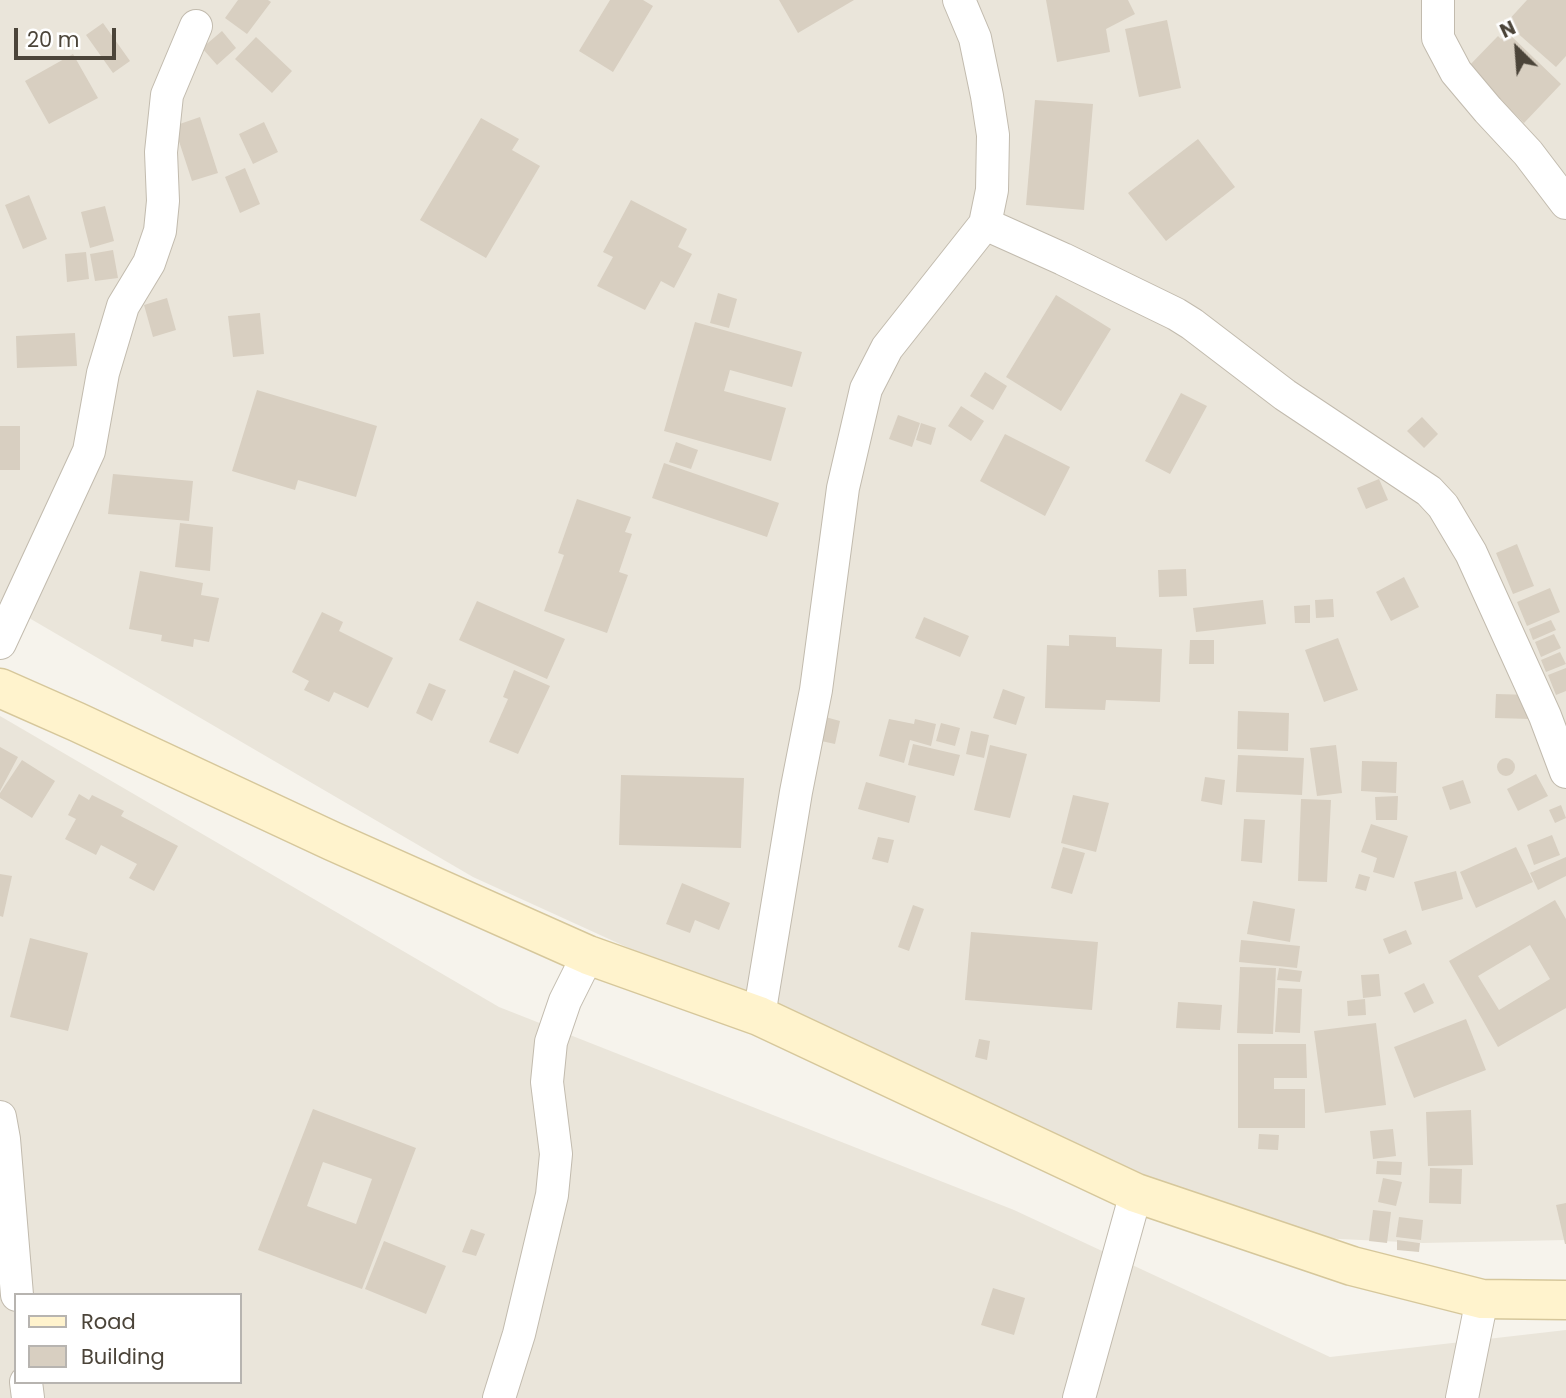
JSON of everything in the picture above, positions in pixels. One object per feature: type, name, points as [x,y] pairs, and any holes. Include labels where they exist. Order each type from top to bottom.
[{"type":"street","points":[[760,1016],[796,792],[816,690],[843,488],[866,389],[887,348],[985,225],[992,190],[993,135],[988,96],[975,38],[960,0]]},
{"type":"street","points":[[1438,0],[1438,38],[1456,72],[1528,153],[1566,203]]},
{"type":"street","points":[[0,643],[89,451],[103,373],[122,306],[149,263],[160,231],[163,201],[160,152],[167,95],[196,26]]},
{"type":"street","points":[[985,225],[1063,259],[1176,314],[1284,395],[1429,491],[1443,506],[1471,553],[1545,716],[1566,772]]},
{"type":"street","points":[[0,688],[588,955],[760,1016],[1136,1193],[1352,1266],[1482,1299],[1566,1300]]},
{"type":"street","points":[[499,1398],[519,1334],[552,1195],[556,1154],[547,1082],[551,1042],[565,1001],[588,955]]},
{"type":"street","points":[[0,1117],[17,1293]]},
{"type":"street","points":[[1079,1398],[1136,1193]]},
{"type":"street","points":[[1462,1398],[1482,1299]]},
{"type":"shaded area","points":[[0,0],[1566,0],[1566,1240],[1423,1243],[1258,1235],[473,877],[0,601]]},
{"type":"shaded area","points":[[0,716],[499,1007],[1014,1210],[1330,1357],[1566,1330],[1566,1398],[0,1398]]},
{"type":"building","points":[[238,0],[271,2],[247,34],[225,18]]},
{"type":"building","points":[[610,0],[643,0],[653,6],[613,72],[579,51]]},
{"type":"building","points":[[779,0],[854,0],[798,33]]},
{"type":"building","points":[[1046,0],[1128,0],[1135,14],[1106,29],[1110,52],[1057,62]]},
{"type":"building","points":[[1527,0],[1566,0],[1566,56],[1556,67],[1506,23]]},
{"type":"building","points":[[1167,20],[1181,88],[1139,97],[1125,29]]},
{"type":"building","points":[[103,23],[130,61],[113,73],[86,35]]},
{"type":"building","points":[[222,31],[236,48],[217,65],[202,48]]},
{"type":"building","points":[[1508,33],[1561,84],[1524,123],[1467,68],[1498,36],[1501,39]]},
{"type":"building","points":[[256,37],[292,71],[272,93],[235,59]]},
{"type":"building","points":[[73,54],[98,98],[49,124],[25,81]]},
{"type":"building","points":[[1035,100],[1093,104],[1084,210],[1026,205]]},
{"type":"building","points":[[200,117],[218,173],[192,181],[174,126]]},
{"type":"building","points":[[481,118],[519,139],[512,150],[540,166],[486,258],[420,220]]},
{"type":"building","points":[[264,122],[278,152],[253,164],[239,134]]},
{"type":"building","points":[[1198,139],[1235,187],[1166,241],[1128,193]]},
{"type":"building","points":[[245,168],[260,204],[240,213],[225,177]]},
{"type":"building","points":[[29,195],[47,239],[23,249],[5,205]]},
{"type":"building","points":[[631,200],[687,229],[678,247],[692,254],[674,288],[661,281],[645,310],[597,286],[613,257],[603,252]]},
{"type":"building","points":[[105,206],[114,241],[90,248],[81,212]]},
{"type":"building","points":[[113,250],[118,278],[95,281],[90,254]]},
{"type":"building","points":[[86,252],[89,279],[67,282],[65,254]]},
{"type":"building","points":[[718,293],[737,299],[729,328],[710,323]]},
{"type":"building","points":[[1056,295],[1111,329],[1061,411],[1006,377]]},
{"type":"building","points":[[167,298],[176,330],[153,337],[144,305]]},
{"type":"building","points":[[260,313],[264,354],[233,357],[228,316]]},
{"type":"building","points":[[695,322],[802,352],[792,387],[730,370],[724,391],[786,408],[771,461],[664,431]]},
{"type":"building","points":[[75,333],[77,366],[17,368],[16,336]]},
{"type":"building","points":[[985,372],[1007,386],[993,410],[970,396]]},
{"type":"building","points":[[257,390],[377,426],[356,497],[298,480],[295,490],[232,471]]},
{"type":"building","points":[[1181,393],[1207,406],[1170,474],[1145,461]]},
{"type":"building","points":[[961,406],[984,421],[971,441],[948,426]]},
{"type":"building","points":[[898,415],[920,423],[912,447],[889,439]]},
{"type":"building","points":[[1422,417],[1438,434],[1424,448],[1407,431]]},
{"type":"building","points":[[921,423],[936,428],[931,445],[916,440]]},
{"type":"building","points":[[0,426],[20,426],[20,470],[0,470]]},
{"type":"building","points":[[1005,434],[1070,467],[1045,516],[980,481]]},
{"type":"building","points":[[676,442],[698,450],[691,469],[669,462]]},
{"type":"building","points":[[664,463],[779,503],[767,537],[652,498]]},
{"type":"building","points":[[113,474],[193,481],[189,521],[108,514]]},
{"type":"building","points":[[1379,479],[1388,500],[1366,509],[1357,488]]},
{"type":"building","points":[[577,499],[631,517],[625,532],[632,534],[619,572],[628,575],[607,633],[544,611],[564,555],[558,553]]},
{"type":"building","points":[[180,523],[213,527],[210,571],[175,567]]},
{"type":"building","points":[[1517,544],[1534,586],[1513,594],[1496,553]]},
{"type":"building","points":[[1186,569],[1187,596],[1159,597],[1158,570]]},
{"type":"building","points":[[140,571],[203,583],[201,595],[219,598],[209,642],[194,639],[193,647],[161,641],[162,635],[129,629]]},
{"type":"building","points":[[1404,577],[1419,607],[1391,621],[1376,592]]},
{"type":"building","points":[[1550,588],[1560,612],[1527,626],[1517,602]]},
{"type":"building","points":[[1333,599],[1334,617],[1316,618],[1315,600]]},
{"type":"building","points":[[1263,600],[1266,624],[1196,632],[1193,608]]},
{"type":"building","points":[[477,601],[565,639],[547,679],[459,640]]},
{"type":"building","points":[[1310,605],[1310,623],[1295,623],[1294,606]]},
{"type":"building","points":[[322,612],[343,622],[339,631],[393,658],[368,708],[334,692],[329,702],[304,690],[309,681],[292,672]]},
{"type":"building","points":[[924,617],[969,636],[960,657],[915,638]]},
{"type":"building","points":[[1551,620],[1556,630],[1533,640],[1529,629]]},
{"type":"building","points":[[1554,634],[1561,648],[1541,657],[1535,642]]},
{"type":"building","points":[[1069,635],[1116,637],[1116,647],[1162,649],[1160,702],[1106,700],[1105,710],[1045,708],[1047,645],[1069,646]]},
{"type":"building","points":[[1338,638],[1358,690],[1324,702],[1305,650]]},
{"type":"building","points":[[1190,640],[1214,640],[1214,664],[1189,664]]},
{"type":"building","points":[[1560,652],[1566,664],[1546,672],[1541,660]]},
{"type":"building","points":[[1566,668],[1566,691],[1556,695],[1548,675]]},
{"type":"building","points":[[514,670],[550,686],[518,754],[489,742],[508,699],[503,697]]},
{"type":"building","points":[[429,683],[446,690],[432,721],[416,713]]},
{"type":"building","points":[[1003,689],[1025,697],[1016,725],[993,718]]},
{"type":"building","points":[[1496,694],[1532,695],[1531,719],[1495,718]]},
{"type":"building","points":[[1238,711],[1289,713],[1288,751],[1237,749]]},
{"type":"building","points":[[818,715],[840,721],[835,744],[812,739]]},
{"type":"building","points":[[889,719],[914,724],[915,719],[936,724],[931,746],[910,740],[904,763],[879,756]]},
{"type":"building","points":[[941,723],[960,728],[955,746],[936,741]]},
{"type":"building","points":[[971,731],[989,735],[984,758],[966,754]]},
{"type":"building","points":[[913,744],[960,755],[954,776],[908,765]]},
{"type":"building","points":[[990,745],[1027,754],[1010,818],[974,810]]},
{"type":"building","points":[[1336,745],[1342,793],[1317,796],[1310,748]]},
{"type":"building","points":[[0,747],[18,757],[0,791]]},
{"type":"building","points":[[1238,755],[1304,758],[1302,795],[1236,792]]},
{"type":"building","points":[[1506,758],[1512,761],[1515,767],[1512,773],[1506,776],[1500,773],[1497,767],[1500,761]]},
{"type":"building","points":[[22,760],[55,781],[32,818],[0,798],[0,793]]},
{"type":"building","points":[[1362,761],[1397,762],[1396,793],[1361,791]]},
{"type":"building","points":[[1536,774],[1548,796],[1518,811],[1507,789]]},
{"type":"building","points":[[621,775],[744,778],[741,848],[619,845]]},
{"type":"building","points":[[1205,777],[1225,780],[1222,805],[1201,801]]},
{"type":"building","points":[[1463,780],[1471,803],[1450,810],[1442,787]]},
{"type":"building","points":[[866,782],[916,796],[909,823],[858,809]]},
{"type":"building","points":[[79,794],[89,800],[92,795],[124,811],[121,816],[178,846],[154,891],[129,878],[137,864],[101,845],[96,855],[65,839],[76,819],[68,815]]},
{"type":"building","points":[[1073,795],[1109,803],[1096,852],[1061,843]]},
{"type":"building","points":[[1398,796],[1397,820],[1376,820],[1375,797]]},
{"type":"building","points":[[1301,799],[1331,800],[1327,882],[1298,881]]},
{"type":"building","points":[[1561,805],[1566,818],[1555,823],[1549,810]]},
{"type":"building","points":[[1244,819],[1265,820],[1262,863],[1241,861]]},
{"type":"building","points":[[1371,824],[1408,836],[1394,878],[1373,872],[1377,858],[1361,852]]},
{"type":"building","points":[[1552,835],[1560,855],[1534,865],[1527,845]]},
{"type":"building","points":[[878,837],[894,840],[888,863],[872,859]]},
{"type":"building","points":[[1063,847],[1085,853],[1072,894],[1051,888]]},
{"type":"building","points":[[1516,847],[1533,882],[1476,908],[1460,872]]},
{"type":"building","points":[[1566,857],[1566,876],[1538,890],[1530,873]]},
{"type":"building","points":[[1456,871],[1463,899],[1422,911],[1414,882]]},
{"type":"building","points":[[0,874],[12,876],[3,917],[0,916]]},
{"type":"building","points":[[1359,874],[1370,877],[1366,891],[1355,888]]},
{"type":"building","points":[[682,883],[730,903],[719,930],[695,920],[690,933],[666,924]]},
{"type":"building","points":[[1555,900],[1566,919],[1566,1008],[1498,1047],[1449,961]],"holes":[[[1530,945],[1550,979],[1499,1010],[1478,976]]]},
{"type":"building","points":[[1253,901],[1295,909],[1290,942],[1247,934]]},
{"type":"building","points":[[913,905],[924,909],[909,951],[898,947]]},
{"type":"building","points":[[1406,930],[1412,944],[1389,954],[1383,939]]},
{"type":"building","points":[[971,932],[1098,942],[1092,1010],[965,1000]]},
{"type":"building","points":[[30,938],[88,953],[68,1031],[10,1017]]},
{"type":"building","points":[[1241,940],[1300,946],[1297,968],[1239,962]]},
{"type":"building","points":[[1240,967],[1276,968],[1273,1034],[1237,1033]]},
{"type":"building","points":[[1279,968],[1302,971],[1300,982],[1277,980]]},
{"type":"building","points":[[1379,974],[1381,996],[1363,998],[1361,975]]},
{"type":"building","points":[[1424,983],[1434,1003],[1414,1013],[1404,993]]},
{"type":"building","points":[[1278,988],[1302,989],[1300,1033],[1275,1032]]},
{"type":"building","points":[[1365,999],[1366,1015],[1348,1016],[1347,1001]]},
{"type":"building","points":[[1178,1002],[1222,1005],[1220,1030],[1176,1028]]},
{"type":"building","points":[[1466,1019],[1486,1070],[1414,1098],[1394,1047]]},
{"type":"building","points":[[1376,1023],[1386,1105],[1325,1113],[1314,1031]]},
{"type":"building","points":[[979,1039],[990,1041],[987,1060],[975,1057]]},
{"type":"building","points":[[1238,1044],[1306,1044],[1307,1078],[1274,1078],[1274,1089],[1305,1089],[1305,1128],[1238,1128]]},
{"type":"building","points":[[313,1109],[416,1148],[362,1289],[258,1250]],"holes":[[[323,1162],[372,1179],[356,1224],[307,1206]]]},
{"type":"building","points":[[1471,1110],[1473,1165],[1428,1166],[1426,1112]]},
{"type":"building","points":[[1393,1129],[1396,1156],[1373,1159],[1370,1131]]},
{"type":"building","points":[[1259,1134],[1279,1135],[1278,1150],[1258,1149]]},
{"type":"building","points":[[1377,1161],[1402,1162],[1401,1175],[1376,1174]]},
{"type":"building","points":[[1430,1168],[1462,1169],[1461,1204],[1429,1203]]},
{"type":"building","points":[[1383,1178],[1402,1182],[1396,1206],[1378,1202]]},
{"type":"building","points":[[1566,1203],[1566,1244],[1565,1244],[1556,1205]]},
{"type":"building","points":[[1373,1210],[1391,1212],[1387,1243],[1369,1241]]},
{"type":"building","points":[[1399,1217],[1423,1220],[1421,1240],[1396,1237]]},
{"type":"building","points":[[471,1229],[485,1234],[476,1256],[462,1252]]},
{"type":"building","points":[[1397,1240],[1420,1243],[1419,1252],[1397,1250]]},
{"type":"building","points":[[384,1241],[446,1266],[426,1314],[365,1289]]},
{"type":"building","points":[[993,1288],[1025,1298],[1014,1335],[981,1325]]}]
